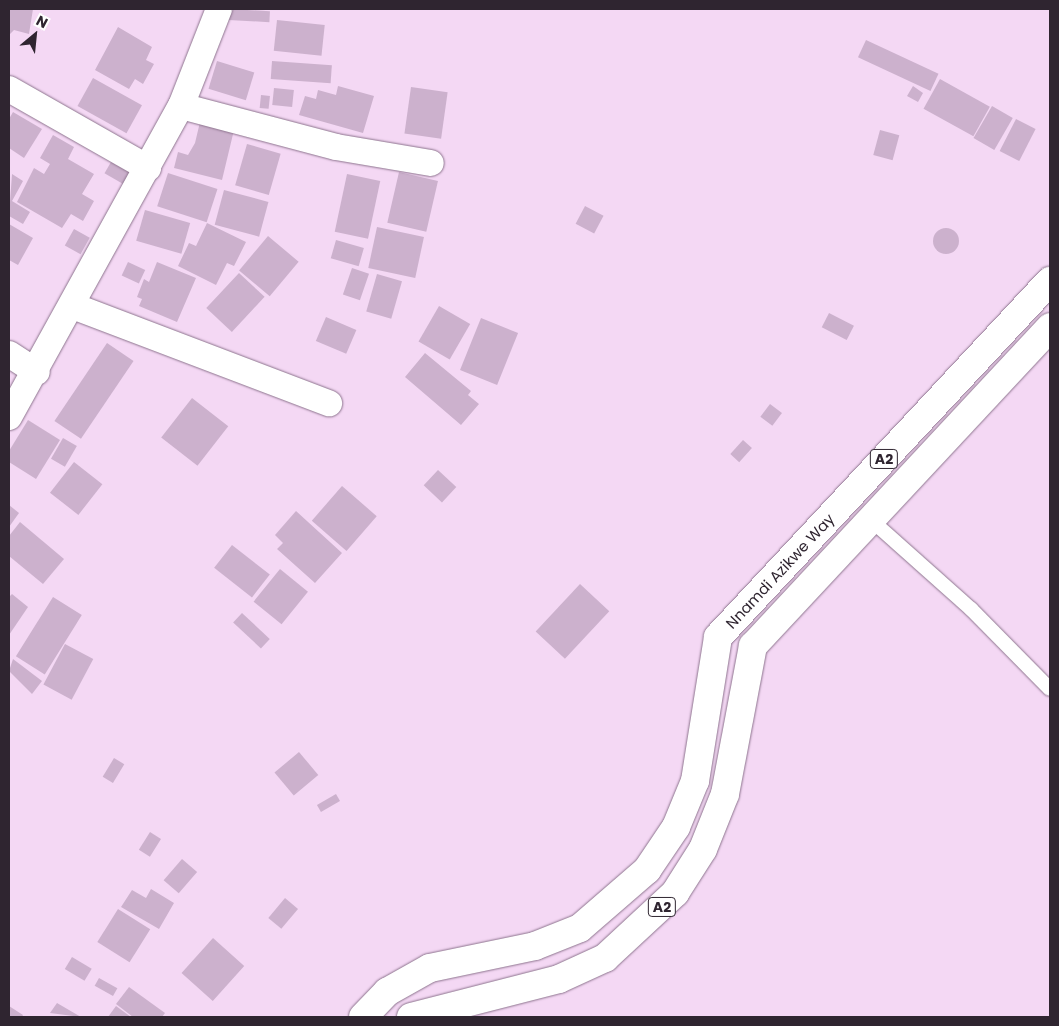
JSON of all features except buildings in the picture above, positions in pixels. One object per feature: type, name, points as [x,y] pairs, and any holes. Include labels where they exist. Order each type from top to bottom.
[{"type":"highway","name":"Nnamdi Azikwe Way","points":[[363,1017],[410,976],[535,946],[580,928],[647,870],[676,827],[695,781],[718,637],[1050,281]]},
{"type":"highway","name":"Nnamdi Azikwe Way","points":[[411,1017],[559,979],[605,958],[675,893],[703,849],[725,794],[753,646],[1050,327]]},
{"type":"street","points":[[9,417],[37,372],[181,106],[219,9]]},
{"type":"street","points":[[9,89],[148,168]]},
{"type":"street","points":[[181,106],[336,147],[431,163]]},
{"type":"street","points":[[73,306],[329,403]]},
{"type":"street","points":[[9,354],[37,372]]},
{"type":"lane","points":[[871,520],[971,609],[1050,689]]}]
